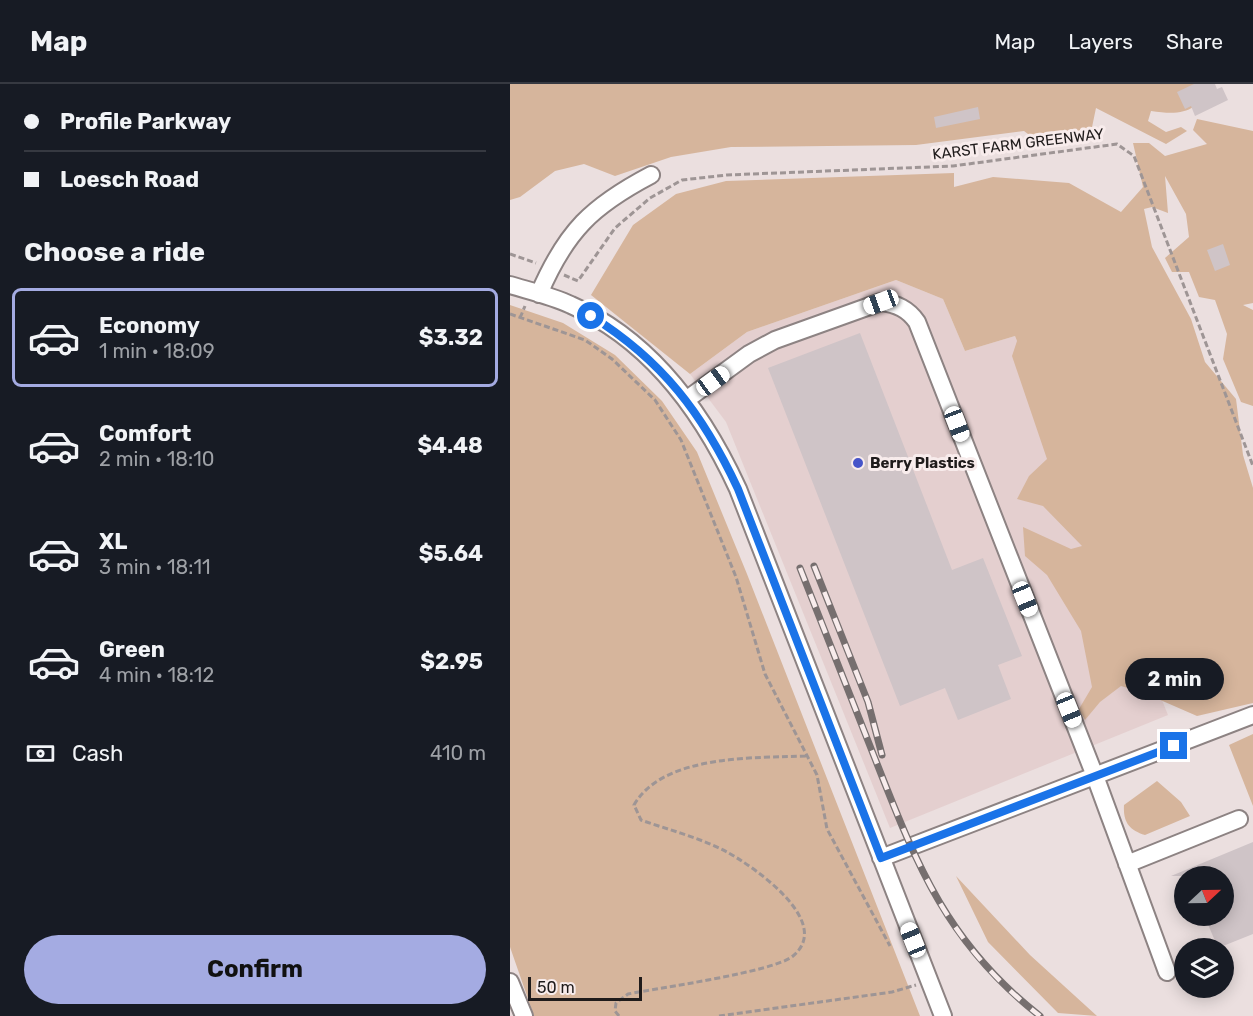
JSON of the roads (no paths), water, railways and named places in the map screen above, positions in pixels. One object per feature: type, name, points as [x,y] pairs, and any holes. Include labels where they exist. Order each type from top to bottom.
[{"type":"street","points":[[539,294],[550,269],[578,225],[607,200],[651,175]]},
{"type":"street","points":[[510,285],[571,305],[627,340],[662,371],[711,434],[738,489],[943,1016]]},
{"type":"street","points":[[686,400],[749,354],[775,340],[881,302],[893,304],[912,314],[918,322],[1095,776],[1167,972]]},
{"type":"street","points":[[881,858],[1253,715]]},
{"type":"street","points":[[1127,864],[1239,819]]},
{"type":"street","points":[[510,982],[524,1016]]},
{"type":"railway","points":[[814,566],[868,702],[882,755]]},
{"type":"railway","points":[[800,568],[903,828],[936,896],[956,928],[979,958],[1007,988],[1040,1016]]},
{"type":"place","name":"Berry Plastics","points":[[858,463]]}]
